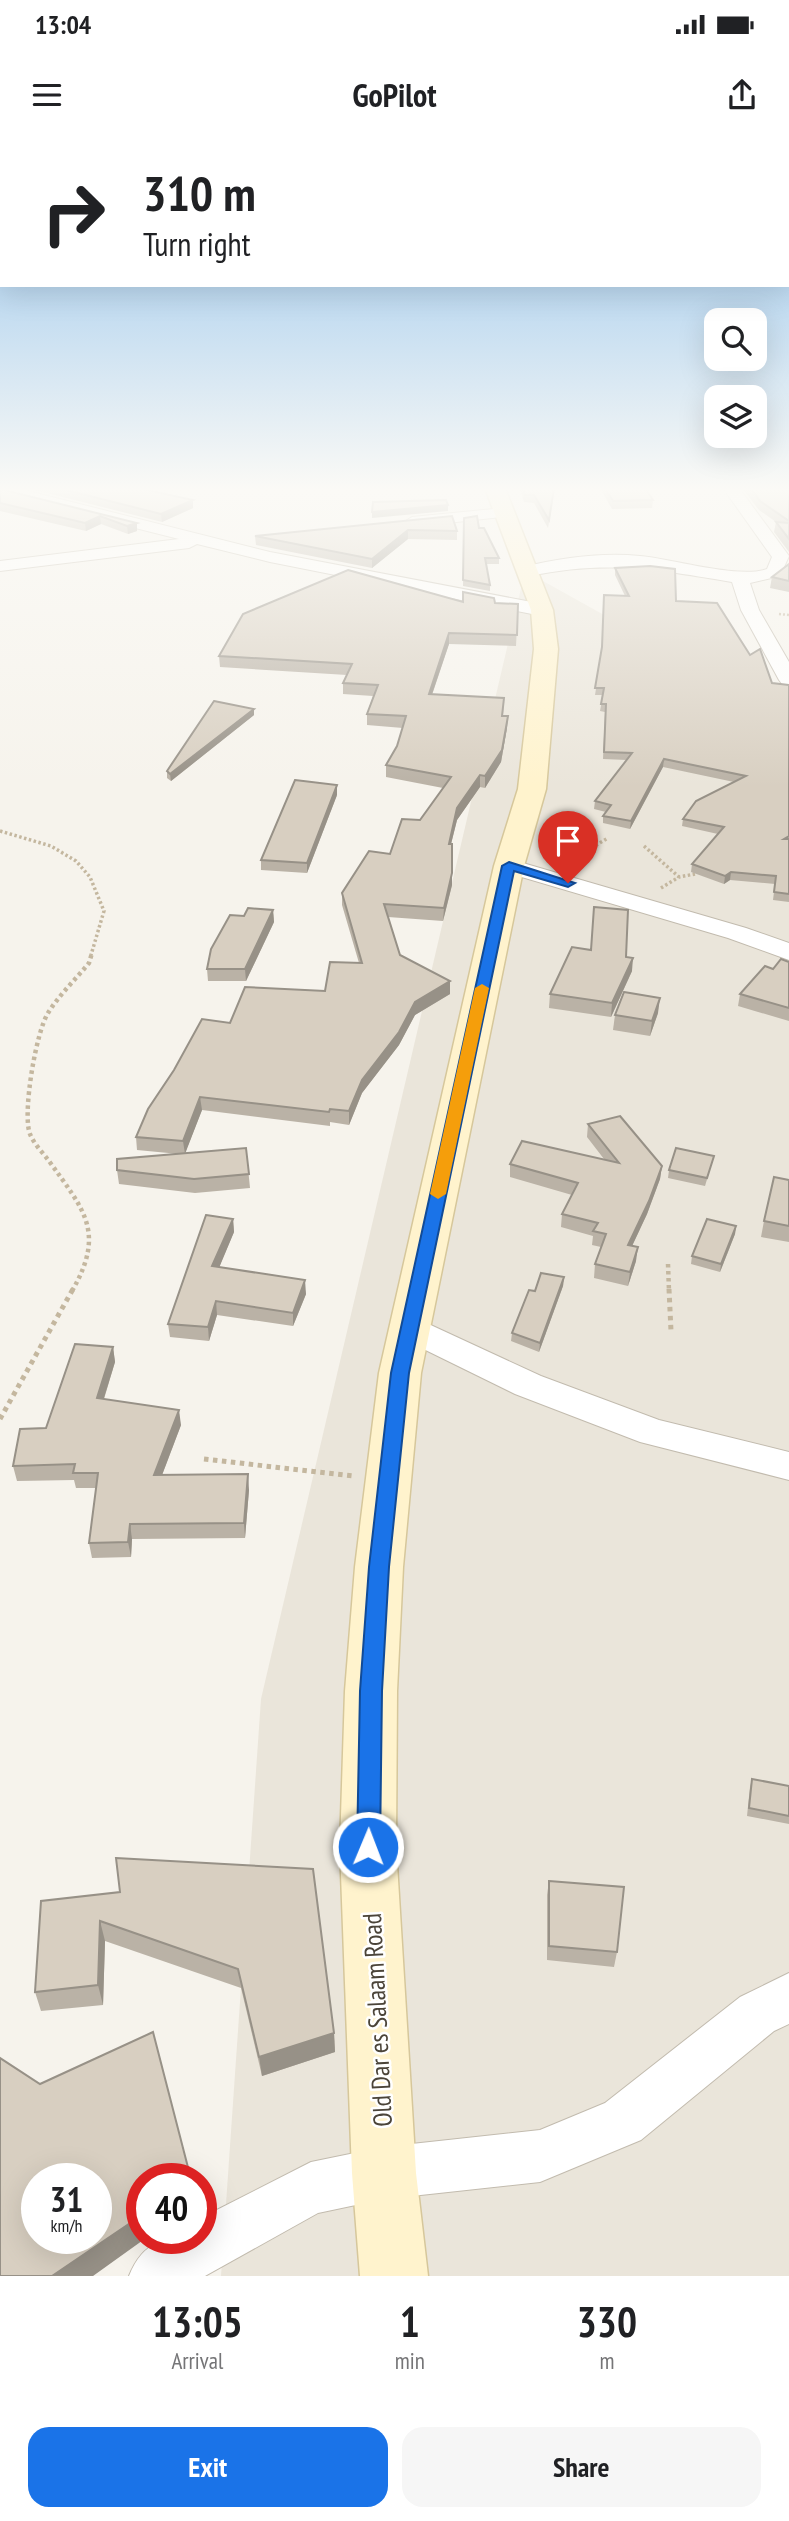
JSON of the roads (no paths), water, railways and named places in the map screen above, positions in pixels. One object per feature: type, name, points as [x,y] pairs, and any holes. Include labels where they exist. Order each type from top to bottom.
[{"type":"street","name":"Old Dar es Salaam Road","points":[[394,2276],[384,2173],[368,1847],[371,1691],[379,1567],[400,1373],[409,1327],[527,871],[546,649],[532,588]]},
{"type":"street","points":[[743,588],[750,610],[789,680]]},
{"type":"street","points":[[527,871],[737,933],[789,953]]},
{"type":"street","points":[[409,1327],[528,1385],[653,1432],[789,1466]]},
{"type":"street","points":[[156,2276],[190,2254],[311,2188],[384,2173],[540,2156],[623,2122],[757,2014],[789,1997]]}]
